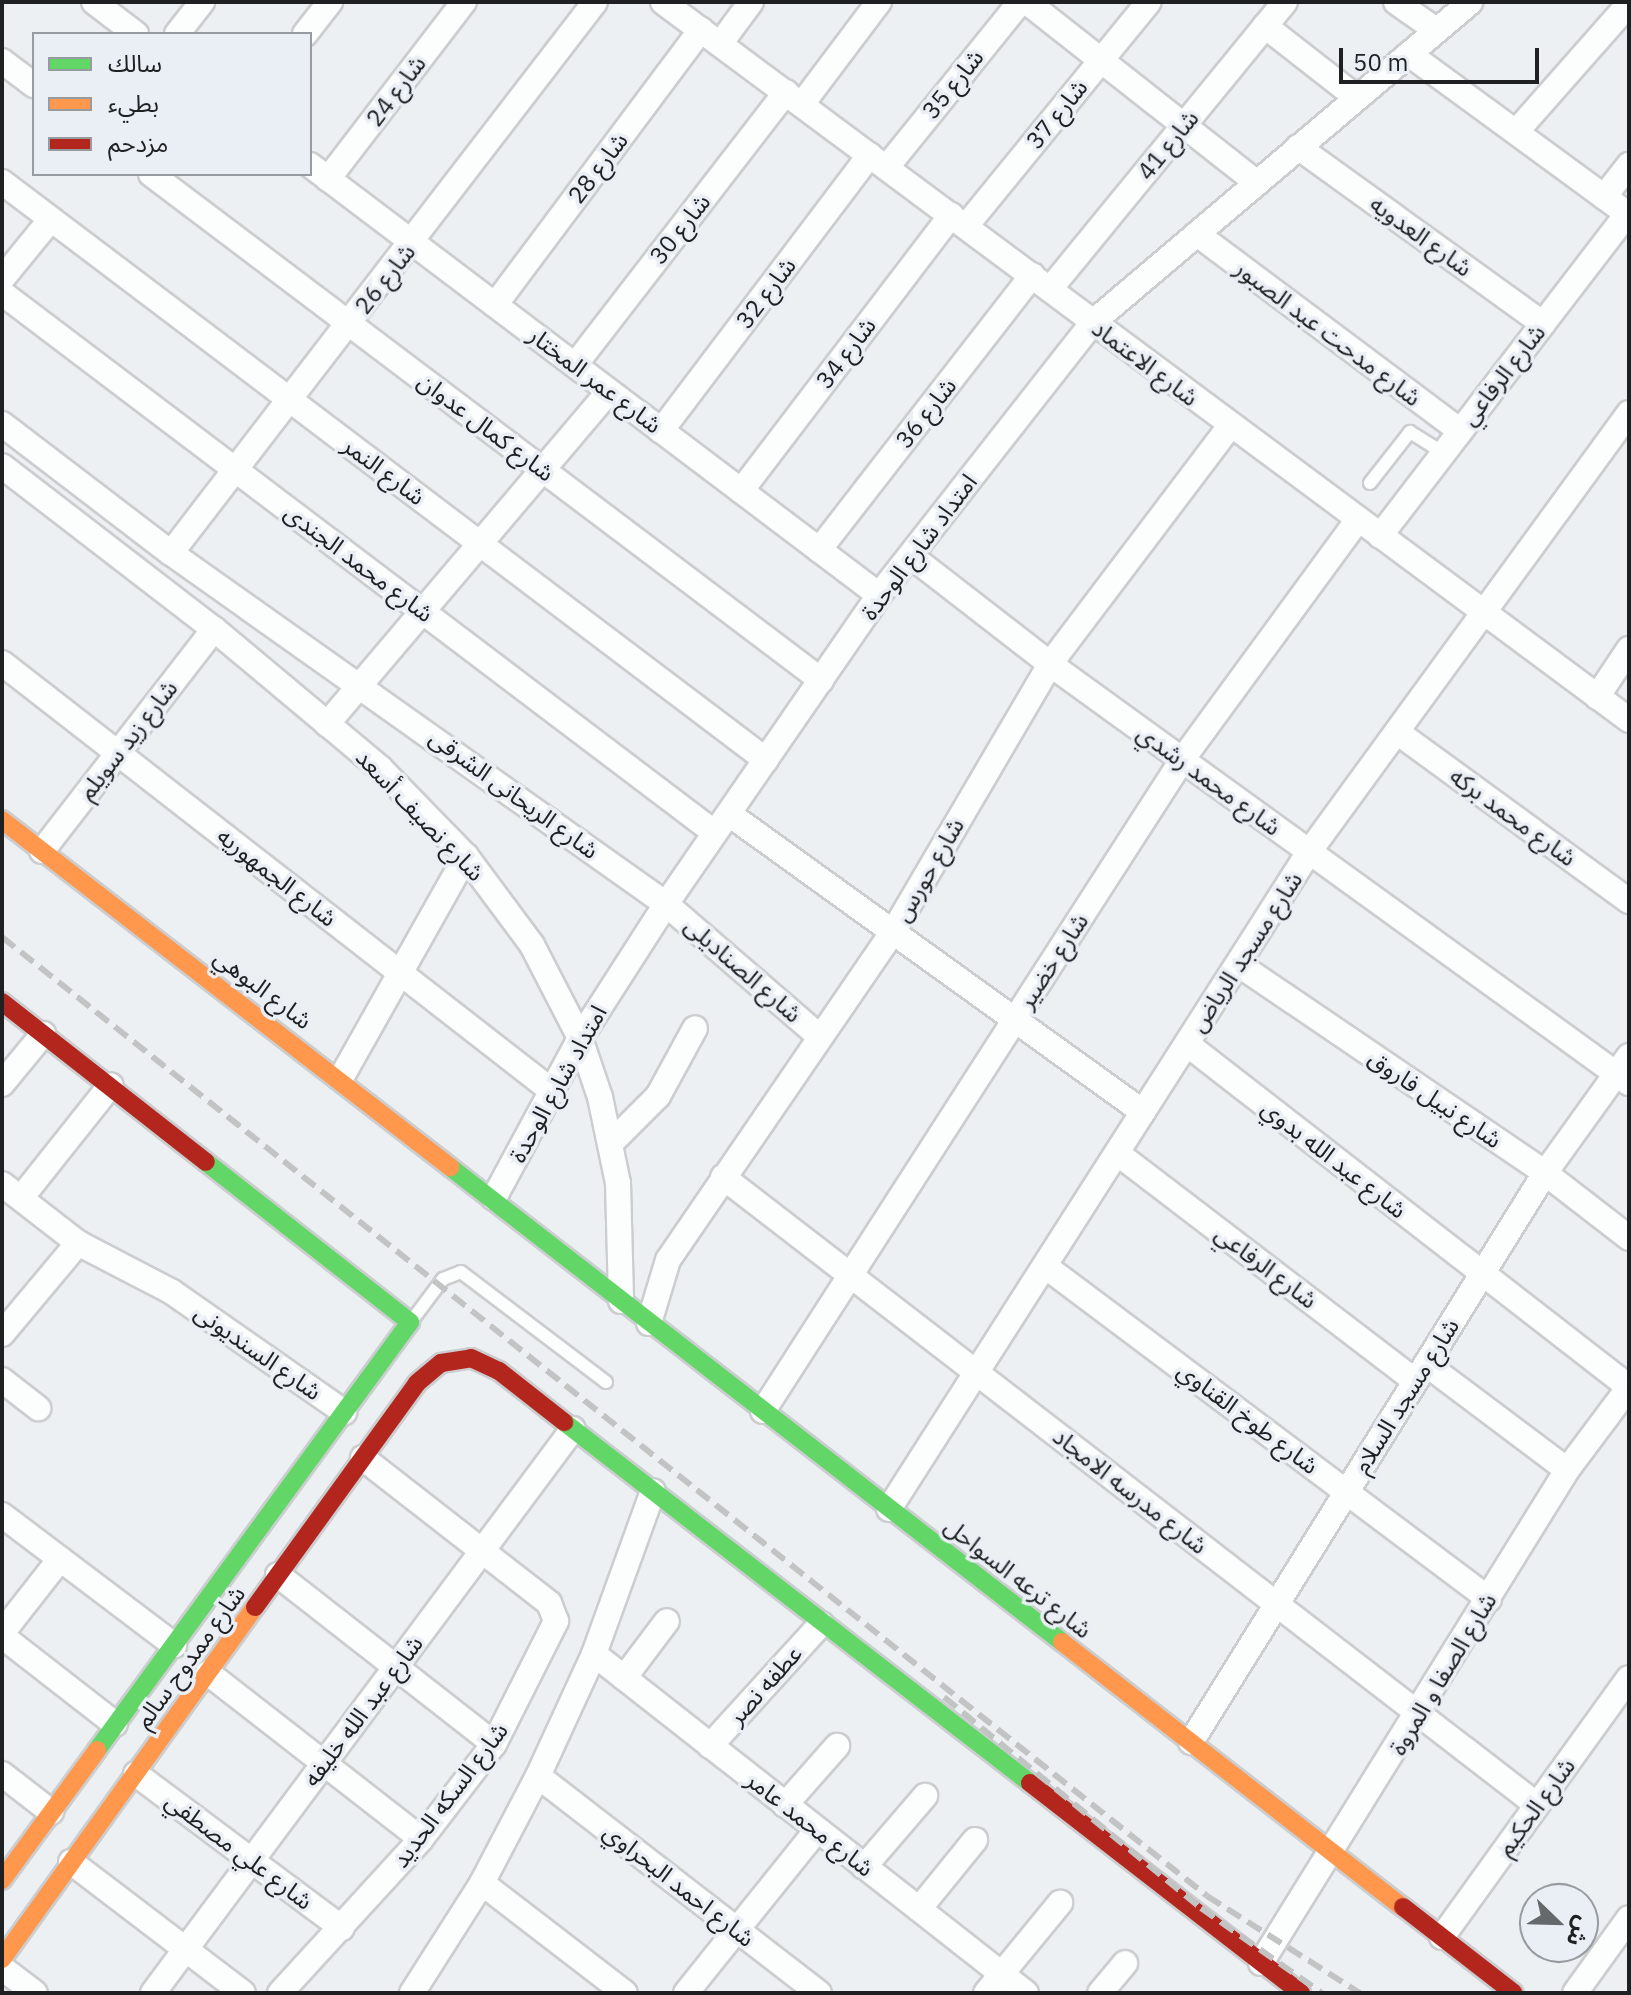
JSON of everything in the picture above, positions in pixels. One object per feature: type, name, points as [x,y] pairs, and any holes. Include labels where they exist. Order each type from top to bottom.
[{"type":"main road","name":"شارع البوهي","points":[[2,820],[494,1198]]},
{"type":"main road","points":[[2,1002],[410,1322]]},
{"type":"main road","name":"شارع ترعه السواحل","points":[[494,1198],[649,1323],[1514,1993]]},
{"type":"main road","name":"شارع ممدوح سالم","points":[[2,1880],[410,1322]]},
{"type":"main road","name":"شارع ممدوح سالم","points":[[2,1959],[417,1383],[441,1363],[471,1358],[499,1371],[573,1429]]},
{"type":"main road","points":[[573,1429],[1301,1993]]},
{"type":"street","points":[[94,2],[133,32]]},
{"type":"street","points":[[179,32],[202,2]]},
{"type":"street","points":[[307,32],[330,2]]},
{"type":"street","name":"شارع 24","points":[[319,172],[464,2]]},
{"type":"street","name":"شارع 26","points":[[171,553],[595,2]]},
{"type":"street","name":"شارع الاعتماد","points":[[663,2],[959,220],[1229,427],[1629,720]]},
{"type":"street","name":"شارع 28","points":[[495,305],[710,37],[751,2]]},
{"type":"street","name":"شارع 30","points":[[575,365],[794,98],[879,2]]},
{"type":"street","name":"شارع 35","points":[[878,161],[1020,2]]},
{"type":"street","points":[[1027,2],[1257,183]]},
{"type":"street","name":"شارع 37","points":[[959,220],[1149,2]]},
{"type":"street","name":"شارع 41","points":[[1041,282],[1184,126],[1285,2]]},
{"type":"street","points":[[1396,2],[1436,30]]},
{"type":"street","name":"امتداد شارع الوحدة","points":[[494,1198],[580,1038],[666,904],[879,595],[1092,323],[1470,2]]},
{"type":"street","points":[[1516,132],[1629,4]]},
{"type":"street","points":[[1265,26],[1357,98]]},
{"type":"street","points":[[1409,54],[1628,215]]},
{"type":"street","points":[[2,61],[32,84]]},
{"type":"street","name":"شارع العدويه","points":[[1298,147],[1543,324]]},
{"type":"street","name":"شارع 32","points":[[661,431],[878,161]]},
{"type":"street","points":[[1604,197],[1629,165]]},
{"type":"street","name":"شارع عمر المختار","points":[[319,172],[879,595]]},
{"type":"street","name":"شارع كمال عدوان","points":[[154,176],[821,680]]},
{"type":"street","name":"شارع النمر","points":[[2,182],[766,760]]},
{"type":"street","name":"شارع الرفاعي","points":[[1380,536],[1628,215]]},
{"type":"street","points":[[2,279],[51,219]]},
{"type":"street","name":"شارع 34","points":[[741,491],[959,220]]},
{"type":"street","name":"شارع مدحت عبد الصبور","points":[[1197,234],[1460,431]]},
{"type":"street","name":"شارع 36","points":[[819,550],[1041,282]]},
{"type":"street","name":"شارع محمد الجندى","points":[[2,293],[423,611],[722,823],[893,932],[1143,1112]]},
{"type":"street","points":[[327,724],[609,391]]},
{"type":"street","name":"شارع مسجد الرياض","points":[[889,1509],[1309,852],[1629,413]]},
{"type":"street","points":[[2,424],[171,553],[360,685]]},
{"type":"street","name":"شارع حورس","points":[[649,1323],[668,1260],[893,932],[1050,664],[1229,427]]},
{"type":"street","name":"شارع نصيف أسعد","points":[[2,466],[214,629],[380,768],[466,856],[532,945],[580,1038],[612,1142],[622,1231],[621,1301]]},
{"type":"street","name":"شارع خضير","points":[[763,1411],[1182,760],[1357,521]]},
{"type":"street","name":"شارع محمد رشدي","points":[[911,556],[1050,664],[1309,852],[1625,1071]]},
{"type":"street","name":"شارع زيد سويلم","points":[[42,851],[214,629]]},
{"type":"street","points":[[1597,697],[1629,649]]},
{"type":"street","name":"شارع الجمهوريه","points":[[2,663],[552,1091]]},
{"type":"street","name":"شارع الريحانى الشرقى","points":[[360,685],[666,904]]},
{"type":"street","name":"شارع محمد بركه","points":[[1397,732],[1629,901]]},
{"type":"street","points":[[341,1078],[466,856]]},
{"type":"street","name":"شارع الصناديلى","points":[[666,904],[820,1037]]},
{"type":"street","name":"شارع نبيل فاروق","points":[[1238,964],[1545,1173],[1629,1238]]},
{"type":"street","points":[[612,1142],[658,1096],[695,1028]]},
{"type":"street","points":[[2,1084],[43,1034]]},
{"type":"street","name":"شارع عبد الله بدوي","points":[[1187,1044],[1629,1387]]},
{"type":"street","name":"شارع مسجد السلام","points":[[1191,1742],[1545,1173],[1625,1071]]},
{"type":"street","points":[[12,1191],[111,1085]]},
{"type":"street","name":"شارع الرفاعي","points":[[1117,1153],[1421,1372],[1567,1470]]},
{"type":"street","name":"شارع مدرسه الامجاد","points":[[723,1177],[1537,1805]]},
{"type":"street","name":"شارع السنديونى","points":[[12,1191],[78,1243],[172,1292],[344,1412]]},
{"type":"street","points":[[2,1334],[78,1243]]},
{"type":"street","name":"شارع طوخ القناوي","points":[[1045,1266],[1489,1599]]},
{"type":"street","points":[[2,1380],[38,1408]]},
{"type":"street","name":"شارع الصفا و المروة","points":[[1261,1963],[1419,1714],[1567,1470],[1629,1387]]},
{"type":"street","name":"شارع عبد الله خليفه","points":[[153,1993],[573,1429]]},
{"type":"street","points":[[363,1458],[481,1552]]},
{"type":"street","points":[[418,1991],[482,1883],[538,1776],[594,1654],[653,1491]]},
{"type":"street","points":[[2,1515],[174,1645]]},
{"type":"street","name":"شارع السكه الحديد","points":[[280,1993],[421,1839],[494,1744],[528,1685],[556,1614],[549,1603],[481,1552]]},
{"type":"street","points":[[60,1559],[2,1635],[115,1724]]},
{"type":"street","points":[[278,1575],[494,1744]]},
{"type":"street","points":[[624,1678],[667,1621]]},
{"type":"street","name":"عطفه نصر","points":[[710,1746],[821,1624]]},
{"type":"street","name":"شارع محمد عامر","points":[[594,1654],[919,1909],[994,1984],[1026,1993]]},
{"type":"street","points":[[208,1673],[325,1761],[421,1839]]},
{"type":"street","name":"شارع الحكيم","points":[[1442,1937],[1629,1678]]},
{"type":"street","points":[[785,1805],[837,1746]]},
{"type":"street","points":[[2,1774],[51,1812]]},
{"type":"street","name":"شارع علي مصطفي","points":[[136,1774],[342,1928]]},
{"type":"street","name":"شارع احمد البحراوي","points":[[538,1776],[819,1993]]},
{"type":"street","points":[[864,1867],[925,1796]]},
{"type":"street","points":[[686,1993],[817,1830]]},
{"type":"street","points":[[919,1909],[975,1840]]},
{"type":"street","points":[[71,1862],[243,1993]]},
{"type":"street","points":[[482,1883],[625,1993]]},
{"type":"street","points":[[994,1984],[1060,1903]]},
{"type":"street","points":[[1575,1993],[1629,1918]]},
{"type":"street","points":[[1100,1993],[1125,1963]]},
{"type":"street","points":[[2,1968],[35,1993]]},
{"type":"lane","points":[[1370,483],[1410,432],[1443,453]]},
{"type":"lane","points":[[410,1322],[443,1279],[461,1272],[606,1382]]},
{"type":"railway","points":[[2,937],[1207,1896],[1360,1993]]},
{"type":"railway","points":[[944,1697],[1201,1908],[1322,1993]]},
{"type":"traffic: fast","points":[[97,1750],[410,1322],[206,1162]]},
{"type":"traffic: fast","points":[[450,1167],[1062,1642]]},
{"type":"traffic: fast","points":[[564,1422],[1030,1783]]},
{"type":"traffic: slow","points":[[2,820],[450,1167]]},
{"type":"traffic: slow","points":[[2,1959],[255,1607]]},
{"type":"traffic: slow","points":[[1062,1642],[1403,1907]]},
{"type":"traffic: slow","points":[[2,1880],[97,1750]]},
{"type":"traffic: jam","points":[[2,1002],[206,1162]]},
{"type":"traffic: jam","points":[[255,1607],[417,1383],[441,1363],[471,1358],[499,1371],[564,1422]]},
{"type":"traffic: jam","points":[[1030,1783],[1301,1993]]},
{"type":"traffic: jam","points":[[1403,1907],[1514,1993]]}]
